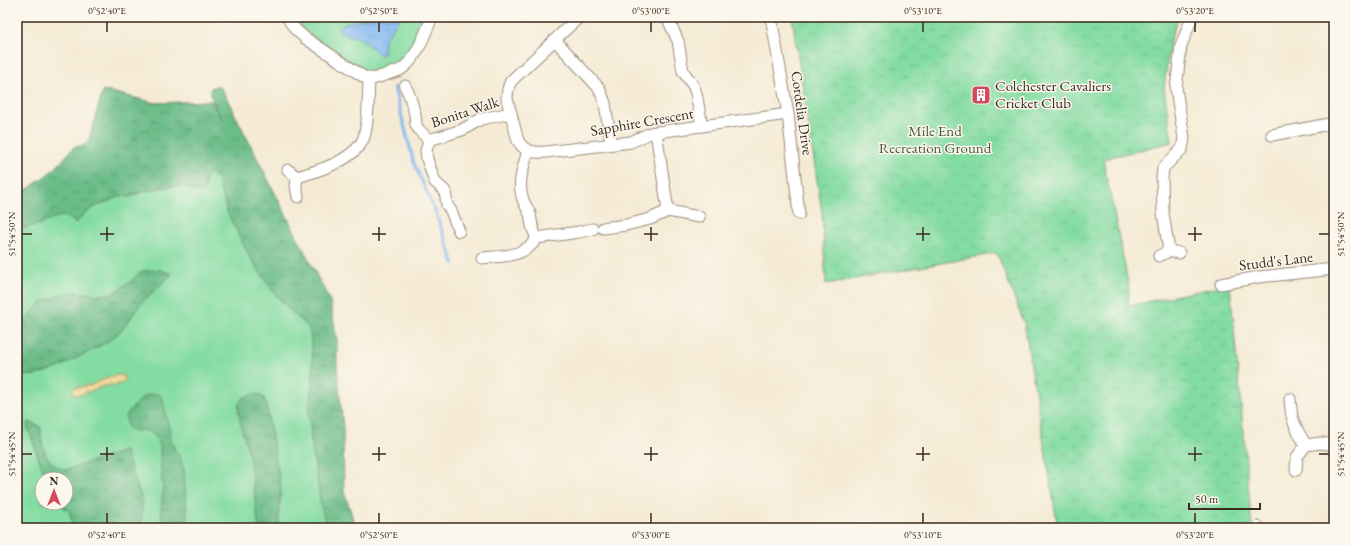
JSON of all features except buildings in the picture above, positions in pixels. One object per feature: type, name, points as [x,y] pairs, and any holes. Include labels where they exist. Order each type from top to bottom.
[{"type":"street","points":[[287,17],[295,29],[305,38],[364,77],[370,79],[375,79],[399,70],[406,65],[415,54],[432,17]]},
{"type":"street","points":[[537,238],[532,230],[529,214],[523,199],[520,185],[528,151],[520,145],[518,141],[507,94],[511,81],[579,17]]},
{"type":"street","points":[[667,17],[678,41],[683,70],[694,87],[696,93],[702,126]]},
{"type":"street","name":"Cordelia Drive","points":[[771,17],[788,114],[799,214]]},
{"type":"street","points":[[1169,253],[1163,213],[1162,178],[1163,168],[1182,149],[1184,138],[1176,89],[1181,46],[1192,17]]},
{"type":"street","points":[[555,40],[599,88],[605,103],[611,144]]},
{"type":"street","points":[[297,177],[322,169],[341,160],[360,146],[364,137],[367,122],[370,79]]},
{"type":"street","name":"Bonita Walk","points":[[405,86],[414,109],[418,130],[429,140]]},
{"type":"street","name":"Bonita Walk","points":[[429,140],[462,130],[481,120],[511,113]]},
{"type":"street","name":"Sapphire Crescent","points":[[528,151],[546,152],[631,142],[650,133],[788,114]]},
{"type":"street","points":[[1272,134],[1334,123]]},
{"type":"street","points":[[656,132],[668,211]]},
{"type":"street","name":"Bonita Walk","points":[[429,140],[426,151],[427,159],[435,182],[445,191],[447,205],[452,212],[459,231]]},
{"type":"street","points":[[288,170],[297,177]]},
{"type":"street","points":[[297,177],[296,186],[298,197]]},
{"type":"street","points":[[482,258],[521,253],[533,244],[537,238],[638,222],[650,219],[668,211],[699,217]]},
{"type":"street","name":"Studd's Lane","points":[[1221,284],[1259,277],[1334,269]]},
{"type":"street","points":[[1290,399],[1291,413],[1295,428],[1306,445]]},
{"type":"street","points":[[1296,470],[1297,457],[1306,445],[1322,443],[1334,445]]},
{"type":"green space","points":[[294,17],[426,17],[409,54],[395,66],[370,74],[361,71],[334,50],[329,50],[320,41],[300,27]]},
{"type":"green space","name":"Mile End Recreation Ground","points":[[792,17],[1178,17],[1170,41],[1164,88],[1172,142],[1103,159],[1129,287],[1128,306],[1230,284],[1252,528],[1058,528],[1024,323],[997,253],[826,284],[822,213]]},
{"type":"green space","points":[[216,86],[222,89],[330,301],[337,339],[337,366],[343,427],[344,491],[356,528],[327,528],[321,506],[311,439],[309,410],[313,373],[309,328],[275,294],[249,256],[227,212],[218,181],[211,173],[206,175],[205,190],[202,193],[183,186],[173,186],[145,191],[130,197],[121,196],[95,207],[85,213],[76,223],[66,216],[62,216],[56,217],[44,223],[17,230],[17,187],[27,190],[57,167],[74,147],[81,146],[89,140],[103,90],[155,103],[211,101],[223,121],[214,105],[210,92],[211,88]]},
{"type":"green space","points":[[103,90],[155,103],[211,101],[318,302],[340,528],[17,528],[17,187],[27,190],[57,167],[74,147],[81,146],[89,140]]},
{"type":"green space","points":[[160,270],[172,274],[143,301],[122,330],[107,342],[58,368],[35,375],[17,376],[17,329],[41,303],[62,294],[77,292],[96,295],[112,294],[130,282],[142,271]]},
{"type":"green space","points":[[159,394],[162,397],[174,449],[180,457],[184,471],[188,528],[162,528],[161,507],[163,491],[160,445],[153,434],[146,430],[134,431],[128,428],[126,419],[127,414],[145,396]]},
{"type":"green space","points":[[254,394],[264,397],[266,404],[281,488],[279,528],[259,528],[249,455],[238,408],[241,399]]},
{"type":"green space","points":[[29,422],[41,427],[42,441],[46,455],[53,464],[65,470],[125,451],[142,500],[142,528],[74,528],[69,511],[74,511],[74,471],[43,471],[27,425]]},
{"type":"sand","points":[[122,375],[125,377],[125,380],[122,384],[104,386],[80,395],[74,395],[72,390],[74,388],[91,385],[110,376]]},
{"type":"water","points":[[370,17],[400,17],[384,41],[383,55],[380,55],[358,37],[344,35],[338,29],[349,22]]},
{"type":"waterway","points":[[394,87],[414,163],[435,211],[454,263]]},
{"type":"place","name":"Colchester Cavaliers Cricket Club","points":[[981,95]]}]
